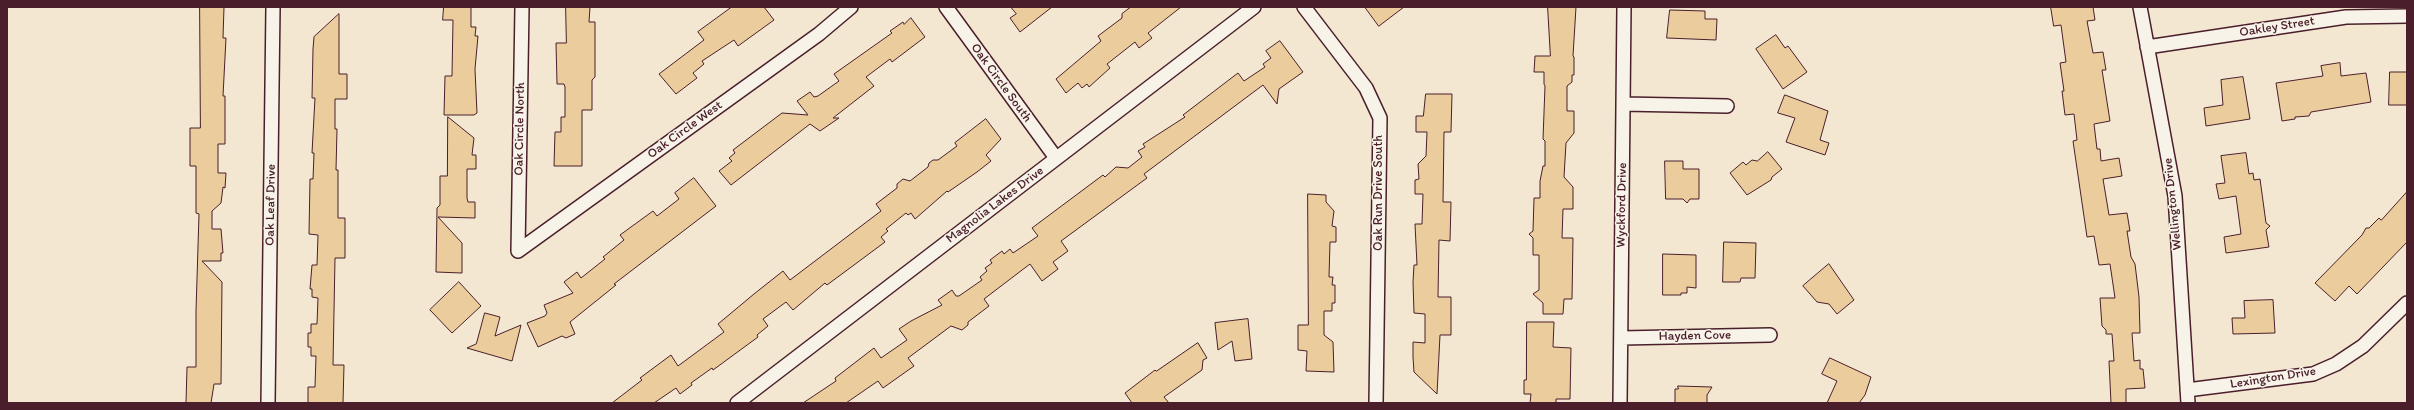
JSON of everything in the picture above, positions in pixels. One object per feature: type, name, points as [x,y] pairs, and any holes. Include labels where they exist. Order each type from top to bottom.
[{"type":"street","name":"Oak Leaf Drive","points":[[268,403],[273,7]]},
{"type":"street","name":"Oak Circle North","points":[[518,251],[522,7]]},
{"type":"street","name":"Oak Circle West","points":[[518,251],[819,34],[851,7]]},
{"type":"street","name":"Oak Circle South","points":[[946,7],[1056,158]]},
{"type":"street","name":"Magnolia Lakes Drive","points":[[737,403],[1254,7]]},
{"type":"street","name":"Oak Run Drive South","points":[[1304,7],[1366,88],[1380,118],[1376,403]]},
{"type":"street","name":"Wyckford Drive","points":[[1620,403],[1624,7]]},
{"type":"street","name":"Wellington Drive","points":[[2140,7],[2175,196],[2187,397]]},
{"type":"street","name":"Oakley Street","points":[[2147,47],[2346,17],[2407,16]]},
{"type":"street","points":[[1623,104],[1727,106]]},
{"type":"street","name":"Lexington Drive","points":[[2187,397],[2313,374],[2336,364],[2363,346],[2407,303]]},
{"type":"street","name":"Hayden Cove","points":[[1621,338],[1770,335]]},
{"type":"building","points":[[200,7],[224,7],[223,38],[226,38],[223,96],[225,96],[225,144],[218,144],[218,173],[226,173],[225,188],[223,187],[221,203],[212,211],[212,229],[221,229],[223,253],[221,253],[221,261],[202,261],[222,282],[221,384],[214,384],[211,403],[186,403],[187,367],[196,367],[199,214],[196,213],[196,166],[190,166],[190,128],[200,128]]},
{"type":"building","points":[[444,7],[471,7],[471,27],[476,27],[475,36],[478,36],[475,69],[477,113],[474,115],[444,115],[445,76],[452,76],[453,20],[443,20]]},
{"type":"building","points":[[566,7],[590,7],[589,22],[595,22],[595,77],[592,80],[592,110],[582,110],[582,166],[554,166],[555,132],[561,132],[561,117],[565,117],[565,87],[564,84],[557,84],[556,43],[566,43]]},
{"type":"building","points":[[732,7],[764,7],[774,20],[738,46],[734,40],[702,61],[704,64],[693,73],[697,78],[676,94],[659,74],[704,40],[698,32]]},
{"type":"building","points":[[1011,7],[1052,7],[1020,32],[1010,18],[1016,14]]},
{"type":"building","points":[[1131,7],[1181,7],[1148,33],[1152,38],[1139,48],[1135,42],[1107,64],[1110,68],[1089,87],[1087,84],[1082,88],[1078,83],[1066,93],[1056,79],[1101,41],[1098,36],[1122,18],[1122,14]]},
{"type":"building","points":[[1365,7],[1404,7],[1379,26]]},
{"type":"building","points":[[1548,7],[1576,7],[1573,56],[1574,75],[1572,75],[1572,82],[1567,86],[1567,111],[1574,111],[1574,133],[1566,143],[1564,177],[1573,187],[1573,209],[1563,209],[1562,238],[1573,238],[1572,299],[1564,299],[1563,314],[1543,314],[1543,303],[1533,294],[1539,290],[1539,255],[1533,255],[1533,238],[1529,234],[1533,231],[1534,198],[1540,198],[1540,181],[1543,166],[1545,166],[1545,141],[1543,139],[1545,86],[1544,72],[1534,72],[1535,56],[1550,56]]},
{"type":"building","points":[[2051,7],[2093,7],[2095,20],[2087,21],[2093,53],[2103,52],[2106,70],[2102,70],[2110,121],[2094,124],[2097,149],[2100,149],[2101,161],[2119,158],[2122,176],[2103,179],[2109,215],[2127,213],[2130,231],[2127,231],[2131,257],[2135,264],[2139,297],[2140,333],[2132,333],[2134,361],[2140,360],[2140,369],[2143,369],[2145,388],[2126,389],[2126,403],[2111,403],[2109,361],[2114,361],[2112,334],[2106,334],[2106,330],[2102,326],[2100,298],[2115,298],[2110,264],[2099,265],[2094,236],[2087,237],[2073,141],[2077,140],[2074,114],[2065,115],[2062,91],[2064,91],[2060,63],[2066,62],[2061,25],[2054,26]]},
{"type":"building","points":[[1670,10],[1705,11],[1705,19],[1717,19],[1716,40],[1667,38]]},
{"type":"building","points":[[339,14],[339,74],[347,74],[347,99],[335,99],[335,129],[337,129],[336,170],[338,170],[338,218],[345,218],[345,258],[335,258],[333,365],[344,365],[343,403],[308,403],[308,387],[315,387],[316,356],[311,356],[311,347],[308,347],[308,333],[311,333],[311,324],[317,324],[318,298],[312,297],[312,289],[310,289],[312,265],[317,265],[318,235],[309,234],[310,179],[313,179],[314,153],[312,153],[315,98],[312,98],[313,49],[314,37]]},
{"type":"building","points":[[911,18],[925,37],[892,62],[890,59],[866,77],[874,86],[833,118],[839,118],[820,131],[810,124],[731,185],[719,171],[732,161],[729,158],[735,153],[733,150],[782,113],[808,115],[797,101],[810,92],[814,97],[818,96],[839,81],[834,74],[892,33],[890,31],[903,22],[904,24]]},
{"type":"building","points":[[1776,35],[1785,48],[1788,46],[1807,72],[1783,89],[1756,49]]},
{"type":"building","points":[[1280,41],[1303,72],[1279,89],[1277,104],[1263,85],[1144,174],[1147,178],[1061,241],[1068,251],[1053,262],[1058,269],[1042,281],[1030,264],[984,299],[989,306],[968,322],[968,325],[962,330],[951,326],[908,358],[914,366],[883,388],[878,381],[846,403],[803,403],[836,381],[835,378],[874,348],[881,358],[907,340],[899,329],[942,305],[938,300],[952,290],[956,296],[959,296],[982,280],[980,277],[987,271],[985,268],[992,263],[990,260],[1002,251],[1004,254],[1010,249],[1013,253],[1038,236],[1032,228],[1103,175],[1105,177],[1116,167],[1128,168],[1142,157],[1138,151],[1145,147],[1143,144],[1185,117],[1183,115],[1238,73],[1244,81],[1265,67],[1263,64],[1271,58],[1266,51]]},
{"type":"building","points":[[2340,63],[2341,76],[2366,73],[2371,102],[2311,112],[2309,116],[2295,117],[2295,119],[2282,121],[2276,83],[2323,76],[2321,66]]},
{"type":"building","points":[[2390,72],[2407,72],[2407,105],[2389,105]]},
{"type":"building","points":[[2243,77],[2250,119],[2206,126],[2204,108],[2223,105],[2221,80]]},
{"type":"building","points":[[1426,94],[1452,94],[1451,132],[1444,132],[1443,202],[1451,202],[1450,241],[1439,240],[1438,297],[1451,297],[1451,335],[1440,335],[1437,394],[1414,372],[1413,357],[1413,342],[1425,343],[1425,314],[1414,313],[1413,282],[1414,265],[1417,265],[1415,224],[1422,224],[1423,194],[1415,194],[1415,180],[1419,179],[1418,164],[1426,156],[1427,132],[1416,132],[1416,116],[1423,116]]},
{"type":"building","points":[[1785,95],[1828,111],[1820,140],[1829,143],[1825,155],[1786,142],[1795,118],[1778,113]]},
{"type":"building","points":[[448,117],[474,138],[472,155],[476,155],[476,169],[467,169],[467,198],[468,202],[475,202],[475,218],[438,217],[462,243],[462,273],[436,272],[437,208],[440,205],[440,176],[447,176]]},
{"type":"building","points":[[986,119],[1001,139],[986,155],[991,161],[948,192],[947,191],[915,219],[911,213],[908,215],[906,213],[886,229],[888,231],[881,237],[885,242],[827,285],[825,283],[793,310],[786,302],[763,319],[768,326],[757,335],[758,337],[713,370],[712,368],[691,383],[692,385],[680,394],[676,388],[654,403],[612,403],[642,380],[640,378],[671,355],[678,366],[724,332],[718,324],[754,294],[783,271],[790,280],[881,211],[876,204],[897,188],[897,184],[903,179],[910,181],[928,167],[929,163],[933,160],[938,160],[957,146],[955,143]]},
{"type":"building","points":[[1768,152],[1782,169],[1772,177],[1771,180],[1747,195],[1730,173],[1743,162],[1746,165],[1752,160],[1757,161]]},
{"type":"building","points":[[2246,153],[2249,174],[2253,173],[2254,180],[2260,179],[2266,223],[2270,226],[2266,230],[2269,247],[2226,253],[2224,237],[2241,234],[2236,196],[2219,199],[2216,184],[2225,183],[2221,156]]},
{"type":"building","points":[[1665,161],[1683,161],[1683,169],[1699,169],[1699,199],[1690,199],[1687,203],[1683,199],[1666,199]]},
{"type":"building","points":[[694,178],[716,206],[614,284],[616,285],[570,322],[575,334],[566,338],[562,336],[538,347],[527,323],[545,316],[547,313],[544,305],[573,293],[564,282],[577,272],[581,278],[605,259],[603,257],[624,240],[620,235],[653,211],[657,216],[679,199],[675,193]]},
{"type":"building","points":[[2407,192],[2407,242],[2357,294],[2349,286],[2335,301],[2315,283],[2362,235],[2366,228],[2369,228],[2379,218],[2381,220]]},
{"type":"building","points":[[1308,194],[1326,195],[1326,202],[1334,211],[1332,226],[1336,227],[1336,242],[1330,242],[1329,277],[1333,277],[1332,285],[1335,285],[1335,303],[1332,303],[1332,311],[1324,311],[1324,335],[1333,342],[1334,372],[1306,371],[1307,351],[1298,350],[1298,325],[1308,325]]},
{"type":"building","points":[[1724,242],[1756,243],[1755,278],[1741,278],[1740,282],[1723,282]]},
{"type":"building","points":[[1663,254],[1696,255],[1696,288],[1687,287],[1687,293],[1681,293],[1681,295],[1663,295]]},
{"type":"building","points":[[1829,264],[1854,300],[1837,314],[1829,304],[1817,302],[1803,286]]},
{"type":"building","points":[[459,282],[481,306],[452,333],[430,310]]},
{"type":"building","points":[[2273,300],[2275,333],[2233,334],[2232,318],[2245,318],[2244,301]]},
{"type":"building","points":[[485,313],[500,317],[495,336],[521,325],[512,361],[467,348],[476,344]]},
{"type":"building","points":[[1248,319],[1252,359],[1235,361],[1232,341],[1218,350],[1215,323]]},
{"type":"building","points":[[1527,322],[1554,322],[1553,347],[1571,348],[1570,399],[1556,399],[1556,403],[1530,403],[1531,394],[1524,394],[1524,380],[1526,380]]},
{"type":"building","points":[[1198,343],[1207,358],[1203,360],[1202,370],[1164,397],[1169,403],[1132,403],[1125,393],[1155,370],[1156,371]]},
{"type":"building","points":[[1830,358],[1871,377],[1865,395],[1859,403],[1827,403],[1837,381],[1822,374]]},
{"type":"building","points":[[1678,386],[1712,387],[1707,395],[1707,403],[1675,403],[1675,389],[1678,389]]}]
